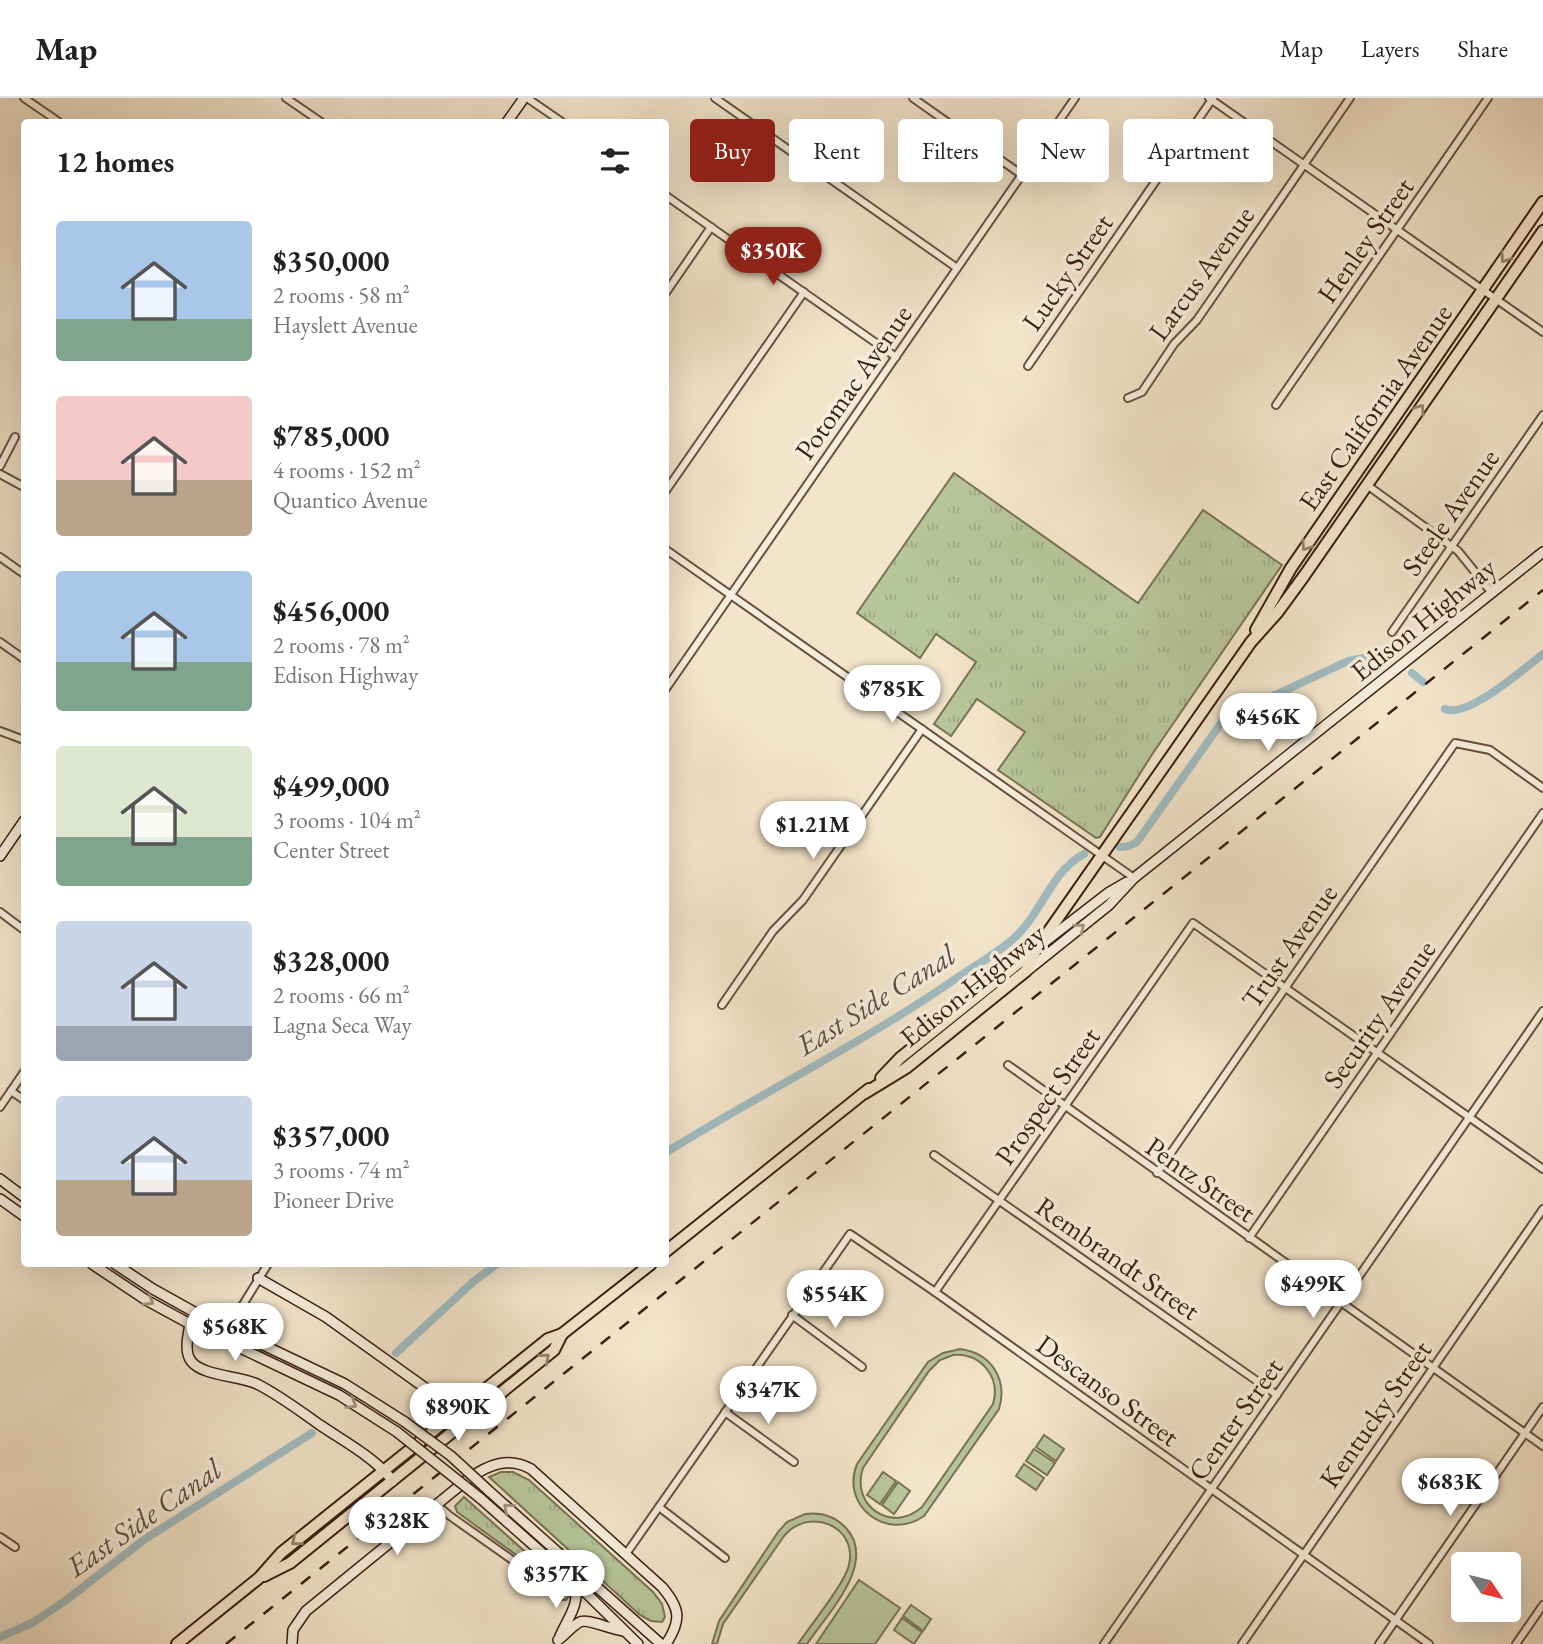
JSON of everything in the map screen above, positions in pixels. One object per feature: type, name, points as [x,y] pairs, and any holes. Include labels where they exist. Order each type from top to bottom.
[{"type":"main road","points":[[509,119],[526,98]]},
{"type":"main road","name":"East California Avenue","points":[[1251,642],[1291,568],[1543,202]]},
{"type":"main road","name":"East California Avenue","points":[[1027,971],[1037,948],[1101,856],[1251,642],[1278,613],[1543,231]]},
{"type":"main road","points":[[1367,485],[1368,470],[1390,439],[1398,414]]},
{"type":"main road","name":"Edison Highway","points":[[865,1093],[900,1058],[1037,948],[1108,893],[1134,878],[1543,552]]},
{"type":"main road","points":[[0,856],[21,825]]},
{"type":"main road","name":"Edison Highway","points":[[669,1249],[865,1093],[905,1068],[1027,971],[1109,905],[1134,878]]},
{"type":"main road","points":[[0,1179],[21,1195]]},
{"type":"main road","points":[[0,1198],[21,1208]]},
{"type":"main road","points":[[0,1198],[21,1214]]},
{"type":"main road","points":[[96,1267],[146,1300],[190,1324],[339,1395],[397,1432],[480,1498],[575,1582],[638,1644]]},
{"type":"main road","points":[[120,1267],[153,1289],[223,1326],[345,1384],[405,1422],[451,1457],[661,1644]]},
{"type":"main road","points":[[177,1644],[259,1578],[281,1553],[384,1470],[548,1339],[562,1334],[647,1267]]},
{"type":"main road","points":[[258,1278],[326,1317],[459,1410],[468,1421]]},
{"type":"main road","points":[[190,1324],[187,1354],[192,1363],[200,1369],[253,1382],[271,1392],[384,1470],[393,1481]]},
{"type":"main road","points":[[259,1578],[290,1563],[468,1421],[554,1350],[562,1334]]},
{"type":"main road","points":[[292,1644],[293,1630],[306,1611],[468,1479],[497,1464],[507,1462],[522,1464],[531,1469],[662,1587],[673,1600],[678,1614],[674,1632],[666,1644]]},
{"type":"main road","points":[[556,1642],[576,1604],[578,1595],[575,1582]]},
{"type":"main road","points":[[556,1642],[581,1621],[588,1620],[610,1630],[624,1631]]},
{"type":"street","points":[[24,98],[55,119]]},
{"type":"street","points":[[286,98],[317,119]]},
{"type":"street","points":[[526,98],[558,119]]},
{"type":"street","points":[[715,98],[957,268]]},
{"type":"street","points":[[913,98],[1017,171]]},
{"type":"street","name":"Potomac Avenue","points":[[1061,119],[1075,98]]},
{"type":"street","name":"Larcus Avenue","points":[[1128,398],[1142,392],[1174,344],[1197,320],[1350,98]]},
{"type":"street","name":"Henley Street","points":[[1276,405],[1488,98]]},
{"type":"street","points":[[1211,99],[1543,332]]},
{"type":"street","name":"Lucky Street","points":[[1028,366],[1211,99]]},
{"type":"street","name":"Potomac Avenue","points":[[669,684],[1017,182]]},
{"type":"street","points":[[669,198],[896,357]]},
{"type":"street","points":[[669,287],[711,227]]},
{"type":"street","points":[[669,486],[804,292]]},
{"type":"street","name":"Steele Avenue","points":[[1392,632],[1543,415]]},
{"type":"street","points":[[0,466],[15,437]]},
{"type":"street","points":[[0,474],[21,485]]},
{"type":"street","points":[[1367,485],[1458,551],[1492,593]]},
{"type":"street","points":[[669,552],[1134,878]]},
{"type":"street","points":[[0,557],[21,572]]},
{"type":"street","points":[[0,642],[21,657]]},
{"type":"street","points":[[722,1005],[773,931],[803,900],[922,729]]},
{"type":"street","points":[[0,731],[21,739]]},
{"type":"street","name":"Trust Avenue","points":[[1157,1172],[1455,743],[1490,750],[1543,788]]},
{"type":"street","name":"Security Avenue","points":[[1249,1238],[1543,813]]},
{"type":"street","points":[[0,912],[21,928]]},
{"type":"street","name":"Prospect Street","points":[[935,1292],[1193,923],[1285,988]]},
{"type":"street","points":[[1285,988],[1543,1169]]},
{"type":"street","name":"Center Street","points":[[1104,1644],[1543,1011]]},
{"type":"street","name":"Pentz Street","points":[[1008,1065],[1543,1446]]},
{"type":"street","points":[[0,1107],[21,1077]]},
{"type":"street","points":[[12,1091],[21,1098]]},
{"type":"street","name":"Rembrandt Street","points":[[934,1155],[1277,1395]]},
{"type":"street","name":"Kentucky Street","points":[[1242,1644],[1543,1209]]},
{"type":"street","name":"Descanso Street","points":[[792,1315],[850,1234],[1429,1644]]},
{"type":"street","points":[[223,1326],[239,1311],[266,1267]]},
{"type":"street","points":[[626,1554],[792,1315],[862,1367]]},
{"type":"street","points":[[1379,1644],[1543,1406]]},
{"type":"street","points":[[725,1412],[794,1462]]},
{"type":"street","points":[[437,1505],[549,1586]]},
{"type":"street","points":[[660,1507],[725,1558]]},
{"type":"street","points":[[0,1537],[15,1547]]},
{"type":"street","points":[[1516,1644],[1543,1605]]},
{"type":"green space","points":[[954,473],[1138,603],[1203,510],[1282,565],[1153,753],[1100,837],[1096,838],[998,770],[1025,732],[977,699],[951,736],[934,724],[976,662],[936,634],[920,658],[857,613]]},
{"type":"green space","points":[[960,1349],[971,1351],[995,1369],[1001,1388],[999,1409],[924,1516],[910,1523],[896,1525],[882,1522],[870,1516],[855,1494],[853,1479],[857,1464],[928,1362],[943,1353]],"holes":[[[953,1355],[963,1355],[980,1363],[991,1376],[995,1394],[993,1404],[922,1507],[910,1515],[898,1518],[876,1512],[863,1494],[863,1468],[929,1371],[940,1360]]]},
{"type":"green space","points":[[1044,1435],[1064,1449],[1056,1461],[1036,1447]]},
{"type":"green space","points":[[1034,1449],[1055,1463],[1047,1475],[1026,1461]]},
{"type":"green space","points":[[1024,1464],[1044,1478],[1036,1490],[1016,1476]]},
{"type":"green space","points":[[501,1472],[513,1472],[529,1480],[653,1592],[662,1604],[665,1617],[662,1622],[651,1621],[640,1615],[489,1477]]},
{"type":"green space","points":[[883,1472],[896,1481],[880,1504],[867,1495]]},
{"type":"green space","points":[[898,1482],[910,1491],[894,1514],[882,1505]]},
{"type":"green space","points":[[464,1497],[568,1590],[569,1596],[566,1600],[558,1600],[550,1594],[556,1584],[457,1512],[455,1506]]},
{"type":"green space","points":[[805,1514],[822,1514],[837,1520],[846,1528],[854,1542],[856,1557],[853,1572],[837,1603],[807,1644],[798,1644],[846,1573],[850,1551],[839,1531],[818,1522],[806,1522],[794,1527],[784,1536],[723,1624],[717,1644],[712,1644],[719,1621],[778,1532],[787,1522]]},
{"type":"green space","points":[[859,1580],[900,1608],[875,1644],[816,1644]]},
{"type":"green space","points":[[911,1605],[931,1619],[923,1631],[903,1616]]},
{"type":"green space","points":[[902,1618],[922,1632],[914,1644],[894,1630]]},
{"type":"waterway","name":"East Side Canal","points":[[1445,709],[1455,710],[1481,700],[1543,654]]},
{"type":"waterway","name":"East Side Canal","points":[[1120,847],[1137,842],[1224,719],[1348,661],[1380,655],[1388,657]]},
{"type":"waterway","name":"East Side Canal","points":[[1412,673],[1423,682]]},
{"type":"waterway","name":"East Side Canal","points":[[669,1151],[914,1007],[998,951],[1023,929],[1063,871],[1084,854]]},
{"type":"waterway","name":"East Side Canal","points":[[396,1353],[493,1267]]},
{"type":"waterway","name":"East Side Canal","points":[[0,1637],[32,1623],[145,1539],[312,1433]]},
{"type":"railway","points":[[226,1644],[1543,590]]}]
